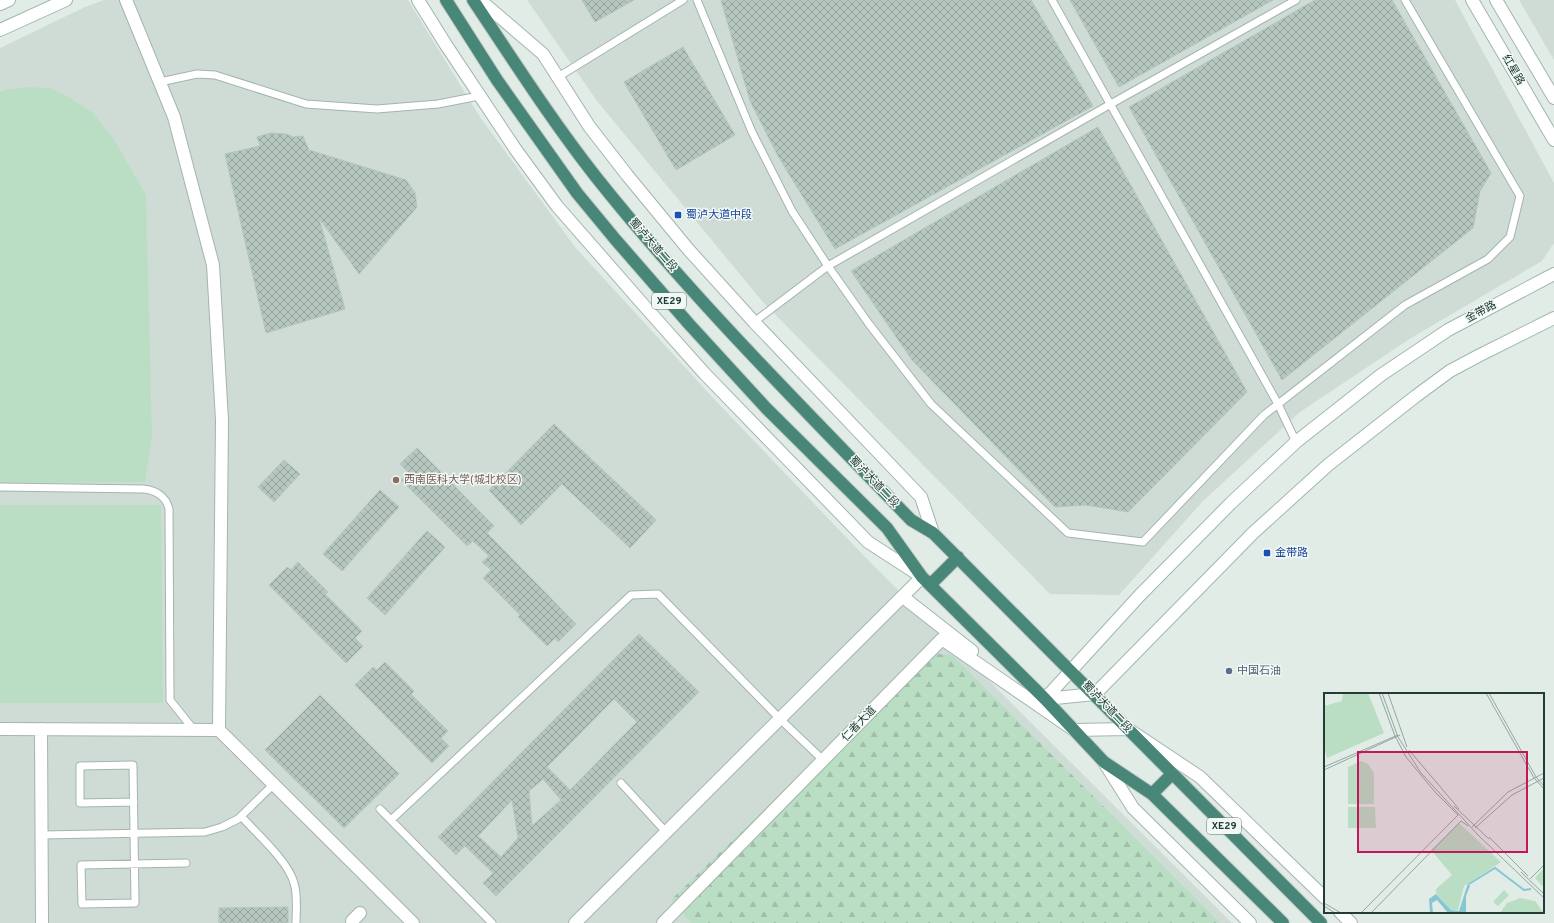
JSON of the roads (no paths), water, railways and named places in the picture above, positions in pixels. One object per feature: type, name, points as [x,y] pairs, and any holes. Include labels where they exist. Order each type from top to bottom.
[{"type":"highway","name":"蜀泸大道二段","points":[[446,0],[505,92],[577,193],[689,324],[766,408],[887,528],[926,581],[1045,699],[1104,762],[1152,794],[1283,923]]},
{"type":"highway","name":"蜀泸大道二段","points":[[474,0],[558,126],[595,175],[637,227],[706,307],[911,520],[933,533],[958,557],[1321,923]]},
{"type":"highway","points":[[926,581],[958,557]]},
{"type":"highway","points":[[1152,794],[1172,774]]},
{"type":"street","points":[[0,4],[9,0]]},
{"type":"street","points":[[0,30],[66,0]]},
{"type":"street","points":[[126,0],[174,117],[214,265],[222,420],[219,730]]},
{"type":"street","points":[[418,0],[516,150],[557,206],[704,373],[868,542],[926,581],[903,596],[575,923]]},
{"type":"street","points":[[480,0],[543,54],[589,126],[688,249],[754,322],[921,497],[933,533]]},
{"type":"street","name":"红星路","points":[[1472,0],[1554,140]]},
{"type":"street","name":"红星路","points":[[1496,0],[1554,98]]},
{"type":"street","name":"金带路","points":[[1045,699],[1140,595],[1230,503],[1296,442],[1382,375],[1448,330],[1554,274]]},
{"type":"street","points":[[1045,699],[1095,694],[1253,533],[1328,465],[1416,396],[1450,372],[1480,355],[1554,318]]},
{"type":"street","points":[[903,596],[1074,730],[1128,729],[1200,777],[1324,897]]},
{"type":"street","name":"仁者大道","points":[[663,923],[942,639],[1074,730]]},
{"type":"street","points":[[0,728],[219,730],[413,923]]},
{"type":"street","points":[[41,729],[42,923]]},
{"type":"street","points":[[1104,762],[1133,808],[1250,923]]},
{"type":"street","points":[[1341,913],[1351,923]]},
{"type":"lane","points":[[558,77],[683,0]]},
{"type":"lane","points":[[697,0],[752,132],[792,211],[828,266],[869,324],[931,404],[1068,533],[1143,542],[1264,415],[1404,305],[1488,259],[1510,237],[1520,196],[1405,0]]},
{"type":"lane","points":[[1052,0],[1109,105],[1278,404],[1296,442]]},
{"type":"lane","points":[[754,322],[828,266],[1296,0]]},
{"type":"lane","points":[[160,82],[196,74],[216,76],[306,104],[377,109],[438,104],[480,96]]},
{"type":"lane","points":[[0,488],[143,489],[157,493],[168,503],[170,700],[194,730]]},
{"type":"lane","points":[[391,820],[631,595],[658,594],[780,719],[823,760]]},
{"type":"lane","points":[[134,802],[80,803],[80,766],[133,765],[134,802],[134,863],[135,903],[82,904],[82,865],[134,863],[186,863]]},
{"type":"lane","points":[[621,783],[666,832]]},
{"type":"lane","points":[[42,835],[205,832],[222,827],[241,816],[274,784]]},
{"type":"lane","points":[[380,809],[492,923]]},
{"type":"lane","points":[[241,816],[286,866],[291,875],[295,884],[297,922]]},
{"type":"place","name":"蜀泸大道中段","points":[[678,215]]},
{"type":"place","name":"西南医科大学(城北校区)","points":[[396,480]]},
{"type":"place","name":"金带路","points":[[1267,553]]},
{"type":"place","name":"中国石油","points":[[1229,671]]}]
